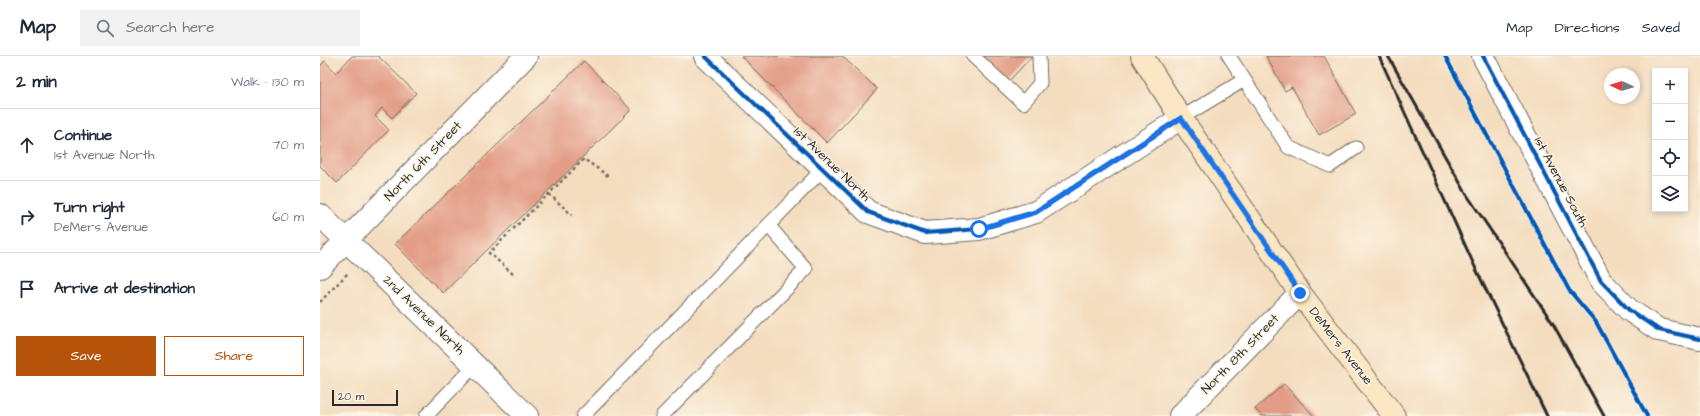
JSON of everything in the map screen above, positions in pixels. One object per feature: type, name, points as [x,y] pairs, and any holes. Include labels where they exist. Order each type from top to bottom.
[{"type":"main road","name":"DeMers Avenue","points":[[1142,56],[1181,118],[1300,293],[1394,416]]},
{"type":"street","name":"North 6th Street","points":[[320,267],[526,56]]},
{"type":"street","name":"1st Avenue North","points":[[705,56],[868,212],[925,233],[979,229],[1036,212],[1181,118]]},
{"type":"street","name":"1st Avenue South","points":[[1484,56],[1601,281],[1629,310],[1659,330],[1700,339]]},
{"type":"street","name":"2nd Avenue North","points":[[320,215],[347,239],[527,416]]},
{"type":"street","name":"North 8th Street","points":[[1180,416],[1300,293]]},
{"type":"lane","points":[[973,56],[1023,103],[1040,83],[1039,56]]},
{"type":"lane","points":[[1229,56],[1288,147],[1330,166],[1356,148]]},
{"type":"lane","points":[[1181,118],[1244,80]]},
{"type":"lane","points":[[589,414],[823,169]]},
{"type":"lane","points":[[662,416],[806,269],[768,225]]},
{"type":"lane","points":[[426,416],[475,365]]},
{"type":"path","points":[[513,274],[489,253],[584,159],[608,176]]},
{"type":"path","points":[[549,194],[572,215]]},
{"type":"building","points":[[352,56],[378,56],[416,93],[392,118],[382,108],[375,116],[389,130],[337,183],[320,166],[320,66],[325,61],[336,73]]},
{"type":"building","points":[[741,56],[842,56],[877,89],[827,143]]},
{"type":"building","points":[[980,56],[1032,56],[1008,82]]},
{"type":"building","points":[[1266,56],[1324,56],[1356,114],[1319,135],[1292,87],[1285,91]]},
{"type":"building","points":[[584,61],[631,110],[443,293],[395,244]]},
{"type":"building","points":[[1284,384],[1314,416],[1262,416],[1255,409]]},
{"type":"railway","points":[[1379,56],[1475,267],[1547,416]]},
{"type":"railway","points":[[1388,56],[1467,195],[1552,322],[1604,416]]},
{"type":"cycle path","points":[[705,56],[868,212],[925,233],[979,229],[1036,212],[1181,118]]},
{"type":"cycle path","points":[[1445,56],[1569,290],[1596,322],[1647,416]]},
{"type":"cycle path","points":[[1483,56],[1601,281],[1629,310],[1659,330],[1700,339]]},
{"type":"route","points":[[979,229],[1036,212],[1181,118],[1300,293]]}]
